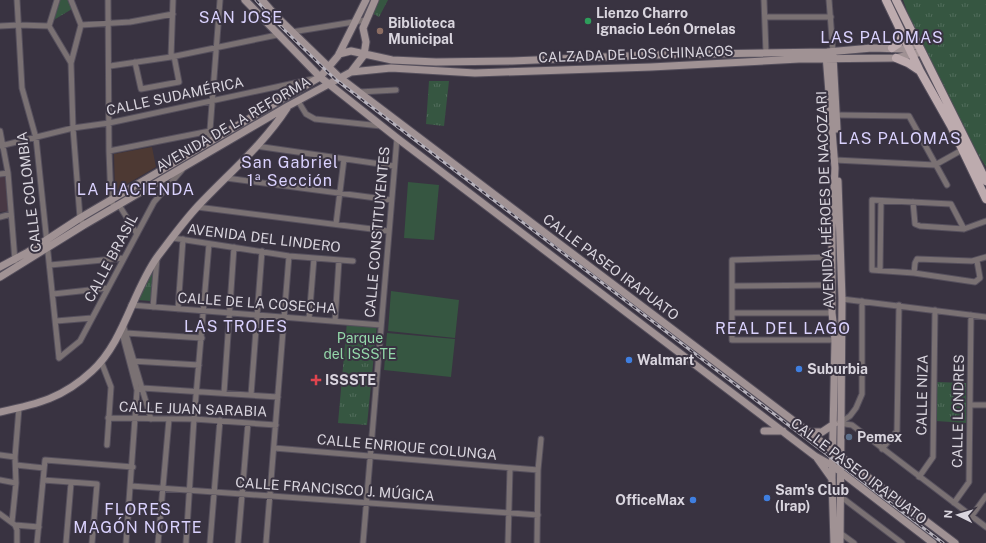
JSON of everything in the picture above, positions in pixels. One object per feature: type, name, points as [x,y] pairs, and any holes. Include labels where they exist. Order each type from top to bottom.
[{"type":"main road","name":"CALLE PASEO IRAPUATO","points":[[245,0],[319,78],[783,432],[815,456],[833,466],[840,473],[933,543]]},
{"type":"main road","name":"CALLE PASEO IRAPUATO","points":[[262,0],[292,32],[351,87],[955,543]]},
{"type":"main road","name":"AVENIDA DE LA REFORMA","points":[[0,278],[209,143],[319,78],[329,68],[339,54],[366,0]]},
{"type":"main road","points":[[365,54],[366,42],[364,28],[375,0]]},
{"type":"main road","points":[[886,0],[920,71],[986,199]]},
{"type":"main road","points":[[896,0],[986,181]]},
{"type":"main road","points":[[892,48],[898,44],[903,35]]},
{"type":"main road","points":[[366,42],[371,50],[381,58]]},
{"type":"main road","name":"CALZADA DE LOS CHINACOS","points":[[339,54],[351,51],[381,58],[422,61],[562,59],[766,52],[896,58],[911,52],[918,44]]},
{"type":"main road","name":"CALZADA DE LOS CHINACOS","points":[[351,72],[391,68],[421,71],[475,73],[562,70],[830,56],[872,48],[892,48],[911,52],[922,52]]},
{"type":"main road","name":"AVENIDA DE LA REFORMA","points":[[0,266],[47,240],[80,218],[115,204],[184,167],[298,100],[351,72],[365,54]]},
{"type":"main road","name":"AVENIDA HÉROES DE NACOZARI","points":[[830,56],[837,115],[832,257],[832,313],[835,340],[837,423],[840,456],[840,473],[836,496],[834,543]]},
{"type":"main road","name":"AVENIDA HÉROES DE NACOZARI","points":[[830,56],[842,299],[837,423],[833,451],[832,479],[836,496]]},
{"type":"main road","points":[[896,58],[920,71]]},
{"type":"main road","points":[[562,59],[562,70]]},
{"type":"main road","points":[[421,71],[422,61]]},
{"type":"main road","points":[[351,72],[351,87]]},
{"type":"main road","points":[[0,412],[54,398],[92,371],[101,361],[123,329],[131,305],[157,257],[197,207],[256,146],[288,106]]},
{"type":"main road","points":[[808,432],[822,432],[837,423]]},
{"type":"main road","points":[[764,431],[783,432]]},
{"type":"main road","points":[[815,456],[832,479]]},
{"type":"main road","points":[[836,496],[840,523],[840,543]]},
{"type":"street","name":"CALLE COLOMBIA","points":[[17,0],[22,88],[36,138],[59,358]]},
{"type":"street","points":[[56,0],[49,26],[71,63]]},
{"type":"street","points":[[71,0],[81,25],[71,63],[73,128],[80,218],[84,225]]},
{"type":"street","points":[[108,0],[110,66],[109,151],[115,204],[137,234]]},
{"type":"street","points":[[135,62],[141,89],[179,82],[173,56],[174,0]]},
{"type":"street","points":[[209,143],[220,0]]},
{"type":"street","points":[[764,0],[766,52]]},
{"type":"street","name":"AVENIDA HÉROES DE NACOZARI","points":[[829,0],[831,17],[830,56]]},
{"type":"street","points":[[81,25],[108,24],[173,14]]},
{"type":"street","points":[[765,17],[831,17]]},
{"type":"street","points":[[292,32],[366,20]]},
{"type":"street","points":[[0,26],[49,26]]},
{"type":"street","points":[[110,66],[173,56],[216,46],[277,35]]},
{"type":"street","name":"CALLE SUDAMÉRICA","points":[[2,145],[73,128],[109,123],[319,78]]},
{"type":"street","points":[[359,92],[396,90]]},
{"type":"street","points":[[298,100],[306,114],[315,119],[381,126]]},
{"type":"street","points":[[837,115],[909,116],[947,185]]},
{"type":"street","points":[[0,131],[8,173],[14,259],[16,267]]},
{"type":"street","points":[[109,151],[210,131]]},
{"type":"street","name":"CALLE CONSTITUYENTES","points":[[363,543],[397,138]]},
{"type":"street","points":[[256,146],[394,166]]},
{"type":"street","points":[[836,160],[935,165],[962,150]]},
{"type":"street","points":[[336,224],[344,159]]},
{"type":"street","name":"CALLE BRASIL","points":[[59,358],[80,341],[154,202],[184,167]]},
{"type":"street","points":[[0,174],[8,173]]},
{"type":"street","points":[[226,178],[391,200]]},
{"type":"street","points":[[964,229],[951,204],[872,200],[872,270],[914,273],[975,282],[980,278],[977,261]]},
{"type":"street","points":[[880,270],[881,201]]},
{"type":"street","points":[[913,202],[915,224],[917,225],[964,229],[986,221]]},
{"type":"street","points":[[197,207],[388,231]]},
{"type":"street","points":[[0,217],[11,214]]},
{"type":"street","name":"AVENIDA DEL LINDERO","points":[[173,238],[289,256],[353,261]]},
{"type":"street","points":[[178,309],[183,239]]},
{"type":"street","points":[[186,543],[194,419],[209,244]]},
{"type":"street","points":[[224,393],[231,313],[234,248]]},
{"type":"street","points":[[250,395],[262,251]]},
{"type":"street","points":[[266,543],[289,256]]},
{"type":"street","points":[[914,273],[917,259],[977,261],[986,256]]},
{"type":"street","points":[[153,307],[157,257]]},
{"type":"street","points":[[832,257],[732,260],[732,340],[835,340]]},
{"type":"street","points":[[50,265],[124,258]]},
{"type":"street","points":[[310,319],[314,258]]},
{"type":"street","points":[[335,321],[339,260]]},
{"type":"street","points":[[732,286],[832,284]]},
{"type":"street","points":[[53,294],[108,288]]},
{"type":"street","points":[[842,299],[986,317]]},
{"type":"street","points":[[837,423],[850,416],[856,408],[862,394],[862,301]]},
{"type":"street","name":"CALLE DE LA COSECHA","points":[[131,305],[381,324]]},
{"type":"street","points":[[882,449],[897,431],[899,305]]},
{"type":"street","name":"CALLE NIZA","points":[[919,477],[933,457],[935,310]]},
{"type":"street","points":[[732,313],[832,313]]},
{"type":"street","name":"CALLE LONDRES","points":[[954,503],[969,482],[971,315]]},
{"type":"street","points":[[56,321],[92,318]]},
{"type":"street","points":[[151,419],[139,389],[123,329],[202,338]]},
{"type":"street","points":[[101,361],[111,387],[107,445]]},
{"type":"street","points":[[132,362],[199,365]]},
{"type":"street","points":[[139,389],[278,397]]},
{"type":"street","points":[[126,543],[139,389]]},
{"type":"street","points":[[970,406],[986,405]]},
{"type":"street","points":[[17,543],[17,530],[14,523],[16,483],[15,457],[19,408]]},
{"type":"street","name":"CALLE JUAN SARABIA","points":[[108,418],[220,420],[276,425]]},
{"type":"street","points":[[158,543],[169,419]]},
{"type":"street","points":[[210,543],[220,420]]},
{"type":"street","points":[[238,543],[248,422]]},
{"type":"street","points":[[837,423],[852,425],[986,527]]},
{"type":"street","points":[[537,543],[538,470],[541,440]]},
{"type":"street","name":"CALLE ENRIQUE COLUNGA","points":[[274,448],[538,470]]},
{"type":"street","points":[[0,454],[15,457]]},
{"type":"street","points":[[37,543],[45,460],[133,467]]},
{"type":"street","points":[[16,465],[44,468]]},
{"type":"street","points":[[508,543],[510,514],[510,468]]},
{"type":"street","points":[[0,480],[16,483]]},
{"type":"street","points":[[43,480],[97,484],[92,543]]},
{"type":"street","points":[[66,543],[71,483]]},
{"type":"street","name":"CALLE FRANCISCO J. MÚGICA","points":[[131,486],[538,515]]},
{"type":"street","points":[[836,496],[902,543]]},
{"type":"street","points":[[971,517],[986,496]]},
{"type":"street","points":[[0,514],[14,523],[39,527]]},
{"type":"street","points":[[843,535],[854,543]]},
{"type":"shaded area","points":[[152,147],[156,167],[115,191],[114,154]]},
{"type":"shaded area","points":[[5,175],[8,211],[0,212],[0,176]]},
{"type":"green space","points":[[59,0],[69,0],[72,9],[52,21]]},
{"type":"green space","points":[[379,0],[388,0],[379,17],[372,13]]},
{"type":"green space","points":[[903,0],[986,0],[986,167],[965,133],[918,41]]},
{"type":"green space","points":[[429,81],[449,81],[444,126],[426,124]]},
{"type":"green space","points":[[408,182],[439,185],[434,240],[404,238]]},
{"type":"green space","points":[[156,261],[151,301],[137,300]]},
{"type":"green space","points":[[391,291],[459,300],[455,338],[388,331]]},
{"type":"green space","name":"Parque del ISSSTE","points":[[347,322],[377,324],[367,425],[338,423]]},
{"type":"green space","points":[[387,333],[455,339],[451,377],[384,370]]},
{"type":"green space","points":[[937,382],[966,383],[966,423],[936,421]]},
{"type":"railway","points":[[256,0],[272,18],[335,79],[943,543]]},
{"type":"place","name":"Lienzo Charro Ignacio León Ornelas","points":[[588,21]]},
{"type":"place","name":"Biblioteca Municipal","points":[[380,31]]},
{"type":"place","name":"Walmart","points":[[629,360]]},
{"type":"place","name":"Suburbia","points":[[799,369]]},
{"type":"place","name":"ISSSTE","points":[[316,380]]},
{"type":"place","name":"Pemex","points":[[849,437]]},
{"type":"place","name":"Sam's Club (Irap)","points":[[767,498]]},
{"type":"place","name":"OfficeMax","points":[[693,500]]},
{"type":"district","name":"SAN JOSE","points":[[241,17]]},
{"type":"district","name":"LAS PALOMAS","points":[[882,37]]},
{"type":"district","name":"LAS PALOMAS","points":[[900,138]]},
{"type":"district","name":"San Gabriel 1ª Sección","points":[[290,171]]},
{"type":"district","name":"LA HACIENDA","points":[[136,189]]},
{"type":"district","name":"LAS TROJES","points":[[236,326]]},
{"type":"district","name":"REAL DEL LAGO","points":[[783,328]]},
{"type":"district","name":"FLORES MAGÓN NORTE","points":[[138,518]]}]
